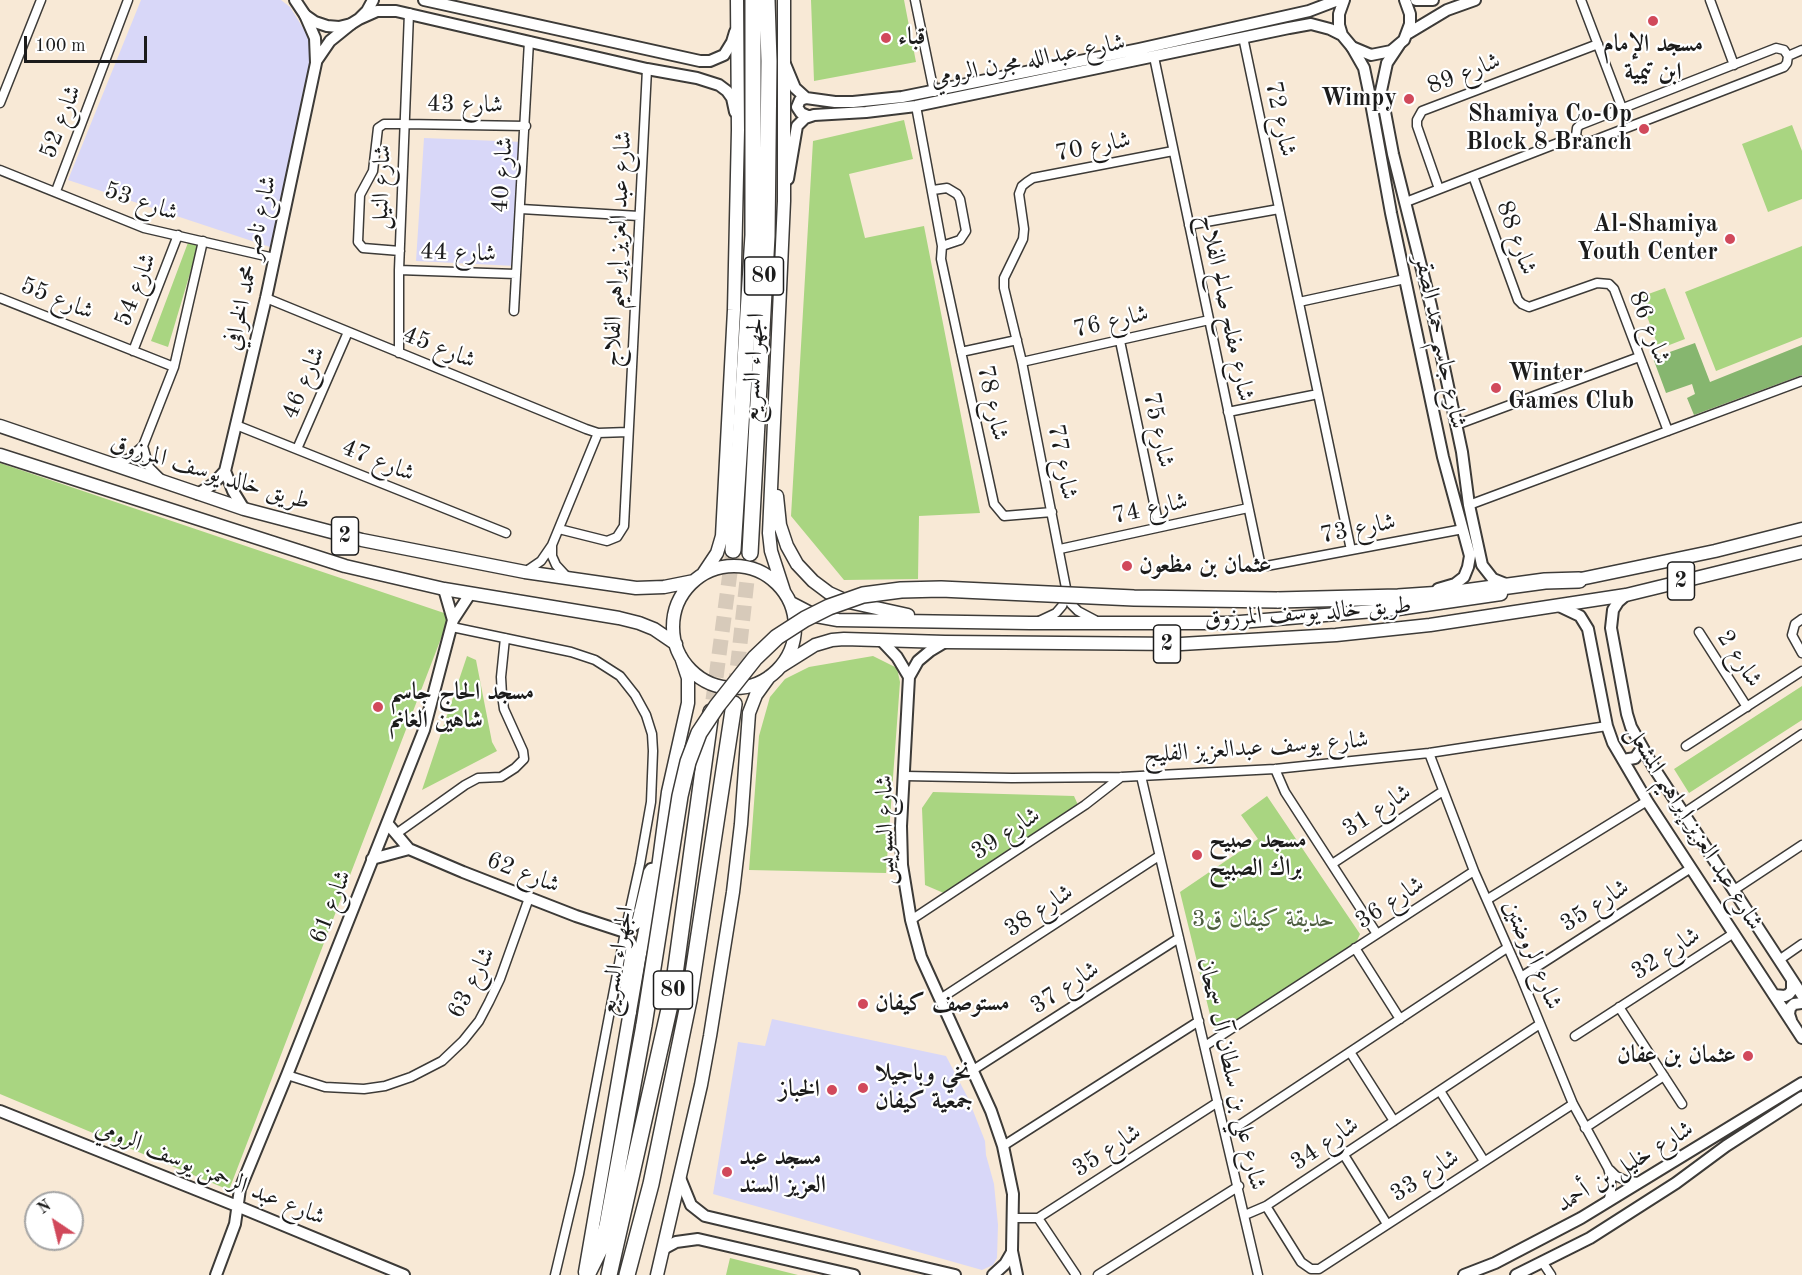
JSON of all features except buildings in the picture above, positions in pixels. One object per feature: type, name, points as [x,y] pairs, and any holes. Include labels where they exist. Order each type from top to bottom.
[{"type":"highway","name":"الجهراء السريع","points":[[733,550],[753,235],[753,0]]},
{"type":"highway","name":"الجهراء السريع","points":[[750,553],[767,236],[769,61],[767,0]]},
{"type":"highway","points":[[586,1275],[599,1251],[607,1226],[644,1025],[680,796],[691,754],[704,725],[727,692],[755,658],[777,637],[805,619],[837,603],[863,595],[901,590],[1276,600],[1398,597],[1457,593],[1545,581],[1579,580]]},
{"type":"highway","name":"80","points":[[609,1275],[672,996],[713,700]]},
{"type":"highway","name":"80","points":[[627,1275],[651,1184],[688,1000],[734,704]]},
{"type":"main road","name":"الجهراء السريع","points":[[698,578],[717,553],[722,536],[734,310],[738,130],[737,0]]},
{"type":"main road","name":"الجهراء السريع","points":[[784,0],[784,201],[769,533],[771,551],[784,591]]},
{"type":"main road","name":"طريق خالد يوسف المرزوق","points":[[0,426],[198,494],[362,540],[525,572],[636,588],[664,587],[698,578]]},
{"type":"main road","points":[[773,444],[780,525],[789,550],[807,575],[834,596],[856,605],[948,622]]},
{"type":"main road","name":"طريق خالد يوسف المرزوق","points":[[0,455],[345,566],[470,594],[639,622],[654,629],[675,644]]},
{"type":"main road","name":"طريق خالد يوسف المرزوق","points":[[791,603],[816,616],[833,620],[1228,623],[1398,609],[1473,599],[1579,580],[1715,551],[1802,529]]},
{"type":"main road","points":[[1760,562],[1802,547]]},
{"type":"main road","name":"طريق خالد يوسف المرزوق","points":[[780,667],[827,641],[844,639],[1181,644],[1336,635],[1430,625],[1626,595],[1802,552]]},
{"type":"main road","points":[[727,566],[753,569],[775,581],[784,591],[791,603],[794,616],[794,636],[788,656],[769,676],[754,684],[738,688],[721,686],[705,681],[691,670],[681,657],[675,644],[673,631],[678,604],[698,578],[727,566]]},
{"type":"main road","points":[[1181,644],[1174,638],[1177,632],[1260,626],[1295,618]]},
{"type":"main road","name":"الجهراء السريع","points":[[586,1275],[658,868],[668,792],[688,703],[688,678],[681,657]]},
{"type":"main road","points":[[657,1275],[701,1085],[733,892],[741,824],[749,713],[756,695],[769,676]]},
{"type":"street","points":[[0,103],[41,0]]},
{"type":"street","name":"شارع 52","points":[[56,191],[128,0]]},
{"type":"street","points":[[355,21],[367,10],[373,0]]},
{"type":"street","points":[[424,0],[700,61],[710,61],[724,55],[732,42],[738,17]]},
{"type":"street","points":[[915,0],[934,92]]},
{"type":"street","name":"شارع عبدالله مجرن الرومي","points":[[806,98],[853,102],[934,92],[1309,11],[1338,0]]},
{"type":"street","points":[[1342,35],[1339,14],[1344,0]]},
{"type":"street","points":[[1405,0],[1410,14],[1407,34]]},
{"type":"street","points":[[1416,0],[1433,0]]},
{"type":"street","points":[[1407,34],[1447,10],[1475,0]]},
{"type":"street","points":[[1581,0],[1622,108]]},
{"type":"street","points":[[1710,0],[1734,65]]},
{"type":"street","points":[[298,6],[315,22],[327,26],[339,27],[368,14],[387,10],[409,13],[647,69],[697,78],[719,85],[727,91],[734,106],[738,130]]},
{"type":"street","name":"شارع ناصر محمد الخرافي","points":[[225,471],[266,298],[316,63],[315,38],[298,6]]},
{"type":"street","name":"شارع النيل","points":[[399,353],[399,270],[409,13]]},
{"type":"street","points":[[483,30],[478,23],[479,18],[487,14]]},
{"type":"street","name":"شارع ناصر محمد الخرافي","points":[[316,63],[330,40],[355,21]]},
{"type":"street","name":"شارع عبدالله مجرن الرومي","points":[[808,116],[916,106],[1311,24],[1342,35]]},
{"type":"street","name":"شارع جاسم حمد الصقر","points":[[1407,34],[1387,63],[1381,91],[1462,452],[1469,505],[1482,565],[1493,579],[1511,586]]},
{"type":"street","name":"شارع جاسم حمد الصقر","points":[[1342,35],[1364,68],[1399,251],[1443,458],[1470,556],[1464,577],[1455,585],[1398,597]]},
{"type":"street","name":"شارع 72","points":[[1243,37],[1351,550]]},
{"type":"street","name":"شارع 40","points":[[514,311],[529,41]]},
{"type":"street","name":"شارع 89","points":[[1439,189],[1417,126],[1417,120],[1422,111],[1598,44]]},
{"type":"street","points":[[1352,47],[1361,52],[1381,54],[1399,45]]},
{"type":"street","points":[[1776,48],[1784,50],[1788,56],[1784,67],[1590,142],[1581,142],[1576,136],[1580,125],[1776,48]]},
{"type":"street","points":[[1788,56],[1802,50]]},
{"type":"street","name":"شارع مفلح صالح الفلاح","points":[[1154,57],[1261,567]]},
{"type":"street","points":[[697,78],[701,78],[706,71],[706,67],[700,61]]},
{"type":"street","points":[[784,201],[795,132],[808,116],[801,113],[797,107],[800,100],[806,98],[795,88],[785,64]]},
{"type":"street","name":"شارع عبد العزيز إبراهيم الفلاج","points":[[559,529],[607,541],[621,533],[626,519],[628,432],[647,69]]},
{"type":"street","name":"شارع 78","points":[[916,106],[942,246],[940,259],[994,504],[997,510],[1009,517],[1052,512]]},
{"type":"street","name":"شارع النيل","points":[[400,250],[361,247],[358,242],[359,205],[360,195],[373,171],[378,128],[384,124],[404,124]]},
{"type":"street","name":"شارع 43","points":[[404,124],[526,126]]},
{"type":"street","points":[[1406,202],[1576,136]]},
{"type":"street","name":"شارع 70","points":[[1022,186],[1033,178],[1173,152]]},
{"type":"street","name":"شارع 53","points":[[0,170],[144,228],[274,258]]},
{"type":"street","name":"شارع 88","points":[[1473,176],[1518,300],[1529,307]]},
{"type":"street","name":"شارع 77","points":[[1022,186],[1019,194],[1024,229],[1023,239],[1021,247],[1006,272],[1004,288],[1022,362],[1067,593],[1071,604],[1081,614],[1107,623]]},
{"type":"street","points":[[933,190],[947,188],[957,194],[966,231],[960,240],[942,246]]},
{"type":"street","points":[[521,209],[639,216]]},
{"type":"street","points":[[1189,225],[1279,209]]},
{"type":"street","name":"شارع 54","points":[[174,367],[133,351],[178,235]]},
{"type":"street","points":[[1399,251],[1407,239],[1414,242],[1417,247]]},
{"type":"street","name":"شارع 54","points":[[143,446],[174,367],[203,241]]},
{"type":"street","name":"شارع 44","points":[[399,270],[516,274]]},
{"type":"street","points":[[1299,303],[1405,279]]},
{"type":"street","name":"شارع 86","points":[[1529,307],[1597,282],[1609,285],[1617,295],[1668,431]]},
{"type":"street","name":"شارع 55","points":[[0,297],[133,351]]},
{"type":"street","name":"شارع 45","points":[[266,298],[598,433]]},
{"type":"street","name":"شارع 76","points":[[1022,362],[1209,320]]},
{"type":"street","name":"شارع 46","points":[[297,449],[348,332]]},
{"type":"street","points":[[961,352],[1017,340]]},
{"type":"street","name":"شارع 75","points":[[1120,341],[1159,527]]},
{"type":"street","points":[[1456,425],[1639,357]]},
{"type":"street","points":[[1469,505],[1802,381]]},
{"type":"street","points":[[1228,412],[1318,394]]},
{"type":"street","name":"شارع 47","points":[[236,425],[506,533]]},
{"type":"street","points":[[525,572],[541,561],[552,545],[598,433],[628,432]]},
{"type":"street","points":[[108,464],[128,459],[143,446],[149,467],[164,482]]},
{"type":"street","points":[[1443,458],[1446,463],[1454,466],[1460,460],[1462,452]]},
{"type":"street","points":[[198,494],[213,484],[225,471],[233,491],[244,508]]},
{"type":"street","name":"شارع 74","points":[[1060,549],[1248,508]]},
{"type":"street","name":"شارع 73","points":[[1261,567],[1463,529]]},
{"type":"street","points":[[552,545],[552,556],[556,565],[562,574],[571,580]]},
{"type":"street","points":[[396,834],[465,785],[478,778],[501,777],[524,759],[523,751],[504,709],[501,677],[505,638],[452,624],[444,589]]},
{"type":"street","points":[[1030,623],[1056,613],[1062,606],[1067,593]]},
{"type":"street","name":"شارع 61","points":[[216,1275],[235,1224],[240,1189],[429,716],[452,624],[470,594]]},
{"type":"street","name":"شارع عبد العزيز إبراهيم المشعل","points":[[1626,595],[1618,602],[1611,618],[1611,628],[1626,714],[1631,727],[1654,768],[1802,995]]},
{"type":"street","name":"شارع عبد العزيز إبراهيم المشعل","points":[[1559,606],[1574,612],[1584,621],[1588,629],[1607,726],[1623,760],[1647,801],[1802,1038]]},
{"type":"street","points":[[1802,619],[1795,624],[1792,635],[1802,653]]},
{"type":"street","name":"شارع 2","points":[[1699,632],[1747,707]]},
{"type":"street","name":"الجهراء السريع","points":[[505,638],[571,652],[595,660],[620,676],[635,695],[646,715],[652,735],[651,802],[640,864],[579,1174],[555,1275]]},
{"type":"street","points":[[881,640],[897,657],[909,677],[918,661],[945,642]]},
{"type":"street","points":[[1593,658],[1601,651],[1616,655]]},
{"type":"street","name":"شارع 2","points":[[1686,746],[1802,672]]},
{"type":"street","name":"شارع السويس","points":[[909,677],[901,826],[903,865],[911,920],[921,957],[973,1070],[1003,1146],[1013,1194],[1012,1251],[1017,1275]]},
{"type":"street","name":"شارع يوسف عبدالعزيز الفليج","points":[[905,776],[1121,777],[1275,769],[1429,753],[1607,726]]},
{"type":"street","points":[[1684,813],[1802,735]]},
{"type":"street","points":[[1623,760],[1635,758],[1642,748]]},
{"type":"street","name":"شارع الروضتين","points":[[1429,753],[1474,871],[1488,899],[1573,1104],[1608,1168],[1611,1179],[1608,1203]]},
{"type":"street","points":[[1635,780],[1641,768],[1645,766],[1654,768]]},
{"type":"street","name":"شارع 31","points":[[1275,769],[1286,792],[1377,934]]},
{"type":"street","name":"شارع علي بن سلطان آل سمحان","points":[[1141,776],[1239,1186],[1258,1275]]},
{"type":"street","name":"39 شارع","points":[[911,920],[1085,805],[1121,777]]},
{"type":"street","name":"شارع 31","points":[[1332,864],[1443,791]]},
{"type":"street","points":[[1488,899],[1647,801]]},
{"type":"street","name":"شارع 62","points":[[387,823],[409,849],[529,898],[625,932]]},
{"type":"street","points":[[1734,890],[1802,845]]},
{"type":"street","points":[[372,859],[409,849]]},
{"type":"street","name":"شارع 38","points":[[940,999],[1159,856]]},
{"type":"street","name":"شارع 35","points":[[1521,977],[1691,867]]},
{"type":"street","points":[[631,1012],[623,1003],[632,945],[625,932],[639,919],[649,872],[651,869],[658,868]]},
{"type":"street","name":"شارع 36","points":[[1205,1046],[1474,871]]},
{"type":"street","name":"شارع 63","points":[[287,1075],[325,1087],[364,1089],[385,1086],[411,1077],[442,1061],[479,1021],[500,979],[529,898]]},
{"type":"street","name":"شارع 32","points":[[1575,1036],[1734,933]]},
{"type":"street","name":"شارع 37","points":[[973,1070],[1179,938]]},
{"type":"street","points":[[1779,960],[1802,944]]},
{"type":"street","points":[[1355,948],[1400,1019]]},
{"type":"street","points":[[1226,1134],[1507,948]]},
{"type":"street","points":[[1774,995],[1789,994],[1792,990],[1792,980]]},
{"type":"street","points":[[1791,1020],[1790,1008],[1794,1004],[1802,1003]]},
{"type":"street","name":"شارع 32","points":[[1619,1007],[1682,1104]]},
{"type":"street","points":[[1003,1146],[1199,1021]]},
{"type":"street","name":"شارع 34","points":[[1245,1215],[1266,1206],[1540,1024]]},
{"type":"street","name":"شارع 34","points":[[1350,1052],[1394,1121]]},
{"type":"street","points":[[1585,1128],[1664,1076]]},
{"type":"street","name":"شارع خليل بن أحمد","points":[[1464,1275],[1482,1271],[1608,1203],[1802,1083]]},
{"type":"street","name":"شارع 33","points":[[1440,1091],[1485,1161]]},
{"type":"street","name":"شارع خليل بن أحمد","points":[[1516,1275],[1590,1238],[1802,1097]]},
{"type":"street","name":"شارع 35","points":[[1038,1218],[1218,1102]]},
{"type":"street","name":"شارع 33","points":[[1266,1206],[1301,1262],[1311,1269],[1319,1269],[1573,1104]]},
{"type":"street","name":"شارع عبد الرحمن يوسف الرومي","points":[[0,1111],[404,1275]]},
{"type":"street","name":"شارع 33","points":[[1344,1155],[1387,1224]]},
{"type":"street","points":[[1675,1160],[1685,1167],[1686,1175]]},
{"type":"street","points":[[1608,1168],[1616,1176],[1627,1181],[1639,1182]]},
{"type":"street","points":[[680,1178],[691,1205],[699,1213],[710,1217],[955,1275]]},
{"type":"street","points":[[1098,1275],[1239,1186]]},
{"type":"street","points":[[705,1240],[701,1227],[710,1217]]},
{"type":"street","points":[[1014,1218],[1038,1218],[1076,1275]]},
{"type":"street","points":[[1581,1218],[1581,1230],[1590,1238]]},
{"type":"street","points":[[1559,1230],[1568,1235],[1570,1245],[1568,1250]]},
{"type":"street","points":[[663,1248],[684,1240],[705,1240],[854,1275]]},
{"type":"street","points":[[993,1275],[1005,1264],[1012,1251]]},
{"type":"street","points":[[1543,1263],[1551,1275]]},
{"type":"shaded area","points":[[141,0],[281,0],[290,7],[308,36],[315,50],[273,248],[68,180]]},
{"type":"shaded area","points":[[424,138],[523,142],[515,266],[416,261]]},
{"type":"shaded area","points":[[772,1019],[946,1056],[968,1098],[985,1141],[986,1155],[994,1184],[998,1225],[997,1258],[993,1265],[982,1270],[713,1194],[738,1042],[765,1046]]},
{"type":"green space","points":[[811,0],[904,0],[916,62],[814,81]]},
{"type":"green space","points":[[904,120],[913,159],[849,174],[865,238],[924,226],[980,513],[919,516],[918,579],[844,580],[791,516],[813,141]]},
{"type":"green space","points":[[1792,125],[1802,151],[1802,199],[1768,212],[1742,144]]},
{"type":"green space","points":[[189,240],[199,243],[168,347],[151,341]]},
{"type":"green space","points":[[1802,246],[1802,337],[1716,371],[1685,292]]},
{"type":"green space","points":[[1665,288],[1685,339],[1659,349],[1640,297]]},
{"type":"green space","points":[[1695,343],[1710,382],[1802,345],[1802,375],[1694,415],[1687,398],[1695,394],[1692,384],[1666,393],[1653,358]]},
{"type":"green space","points":[[0,463],[450,615],[229,1190],[0,1094]]},
{"type":"green space","points":[[467,656],[476,660],[492,742],[497,751],[422,790]]},
{"type":"green space","points":[[873,656],[897,668],[900,682],[886,873],[749,870],[759,736],[770,697],[785,679],[809,667]]},
{"type":"green space","points":[[1802,686],[1802,720],[1689,793],[1674,769]]},
{"type":"green space","points":[[933,792],[1074,796],[1078,805],[946,894],[925,885],[922,808]]},
{"type":"green space","name":"حديقة كيفان ق3","points":[[1267,796],[1360,934],[1356,943],[1221,1030],[1213,1027],[1180,892],[1258,839],[1241,815]]},
{"type":"green space","points":[[730,1258],[798,1275],[726,1275]]},
{"type":"tunnel","points":[[713,700],[733,550]]},
{"type":"tunnel","points":[[735,689],[750,553]]},
{"type":"place","name":"مسجد الإمام ابن تيمية","points":[[1653,21]]},
{"type":"place","name":"قباء","points":[[886,38]]},
{"type":"place","name":"Wimpy","points":[[1409,99]]},
{"type":"place","name":"Shamiya Co-Op Block 8 Branch","points":[[1644,129]]},
{"type":"place","name":"Al-Shamiya Youth Center","points":[[1730,239]]},
{"type":"place","name":"Winter Games Club","points":[[1496,388]]},
{"type":"place","name":"عثمان بن مظعون","points":[[1127,566]]},
{"type":"place","name":"مسجد الحاج جاسم شاهين الغانم","points":[[378,707]]},
{"type":"place","name":"مسجد صبيح براك الصبيح","points":[[1197,855]]},
{"type":"place","name":"مستوصف كيفان","points":[[863,1004]]},
{"type":"place","name":"عثمان بن عفان","points":[[1748,1056]]},
{"type":"place","name":"نخي وباجيلا جمعية كيفان","points":[[863,1088]]},
{"type":"place","name":"الخباز","points":[[832,1090]]},
{"type":"place","name":"مسجد عبد العزيز السند","points":[[727,1172]]}]
